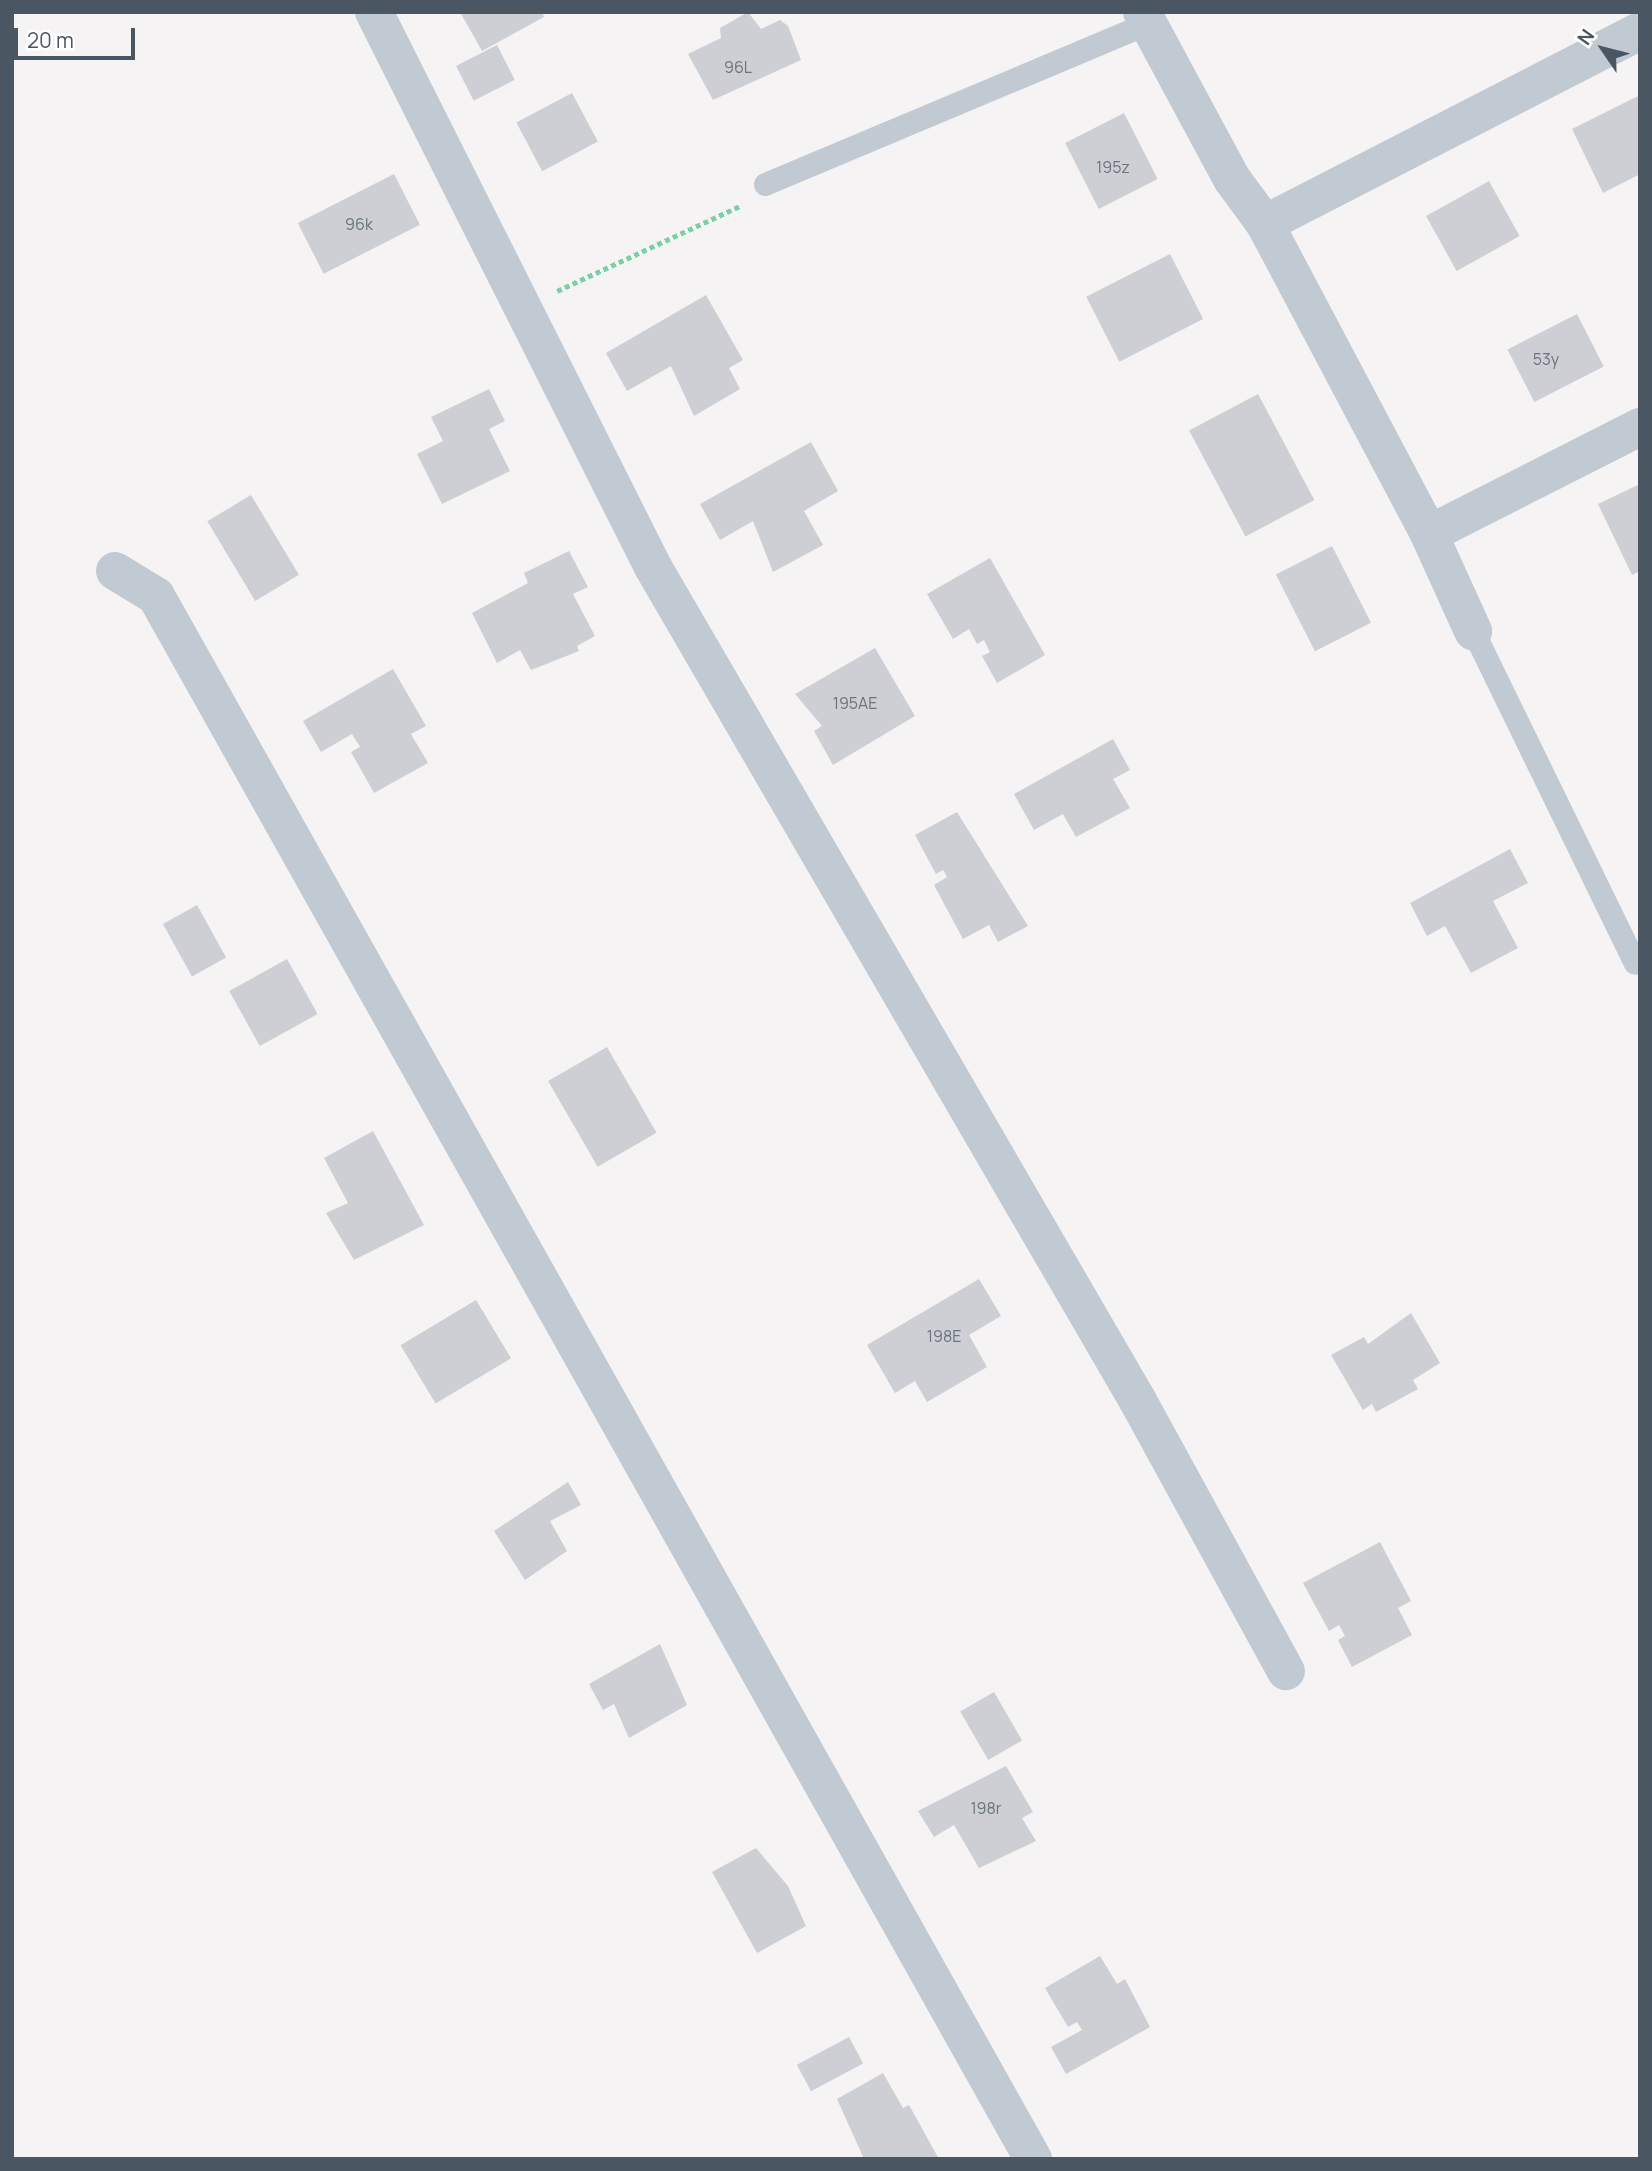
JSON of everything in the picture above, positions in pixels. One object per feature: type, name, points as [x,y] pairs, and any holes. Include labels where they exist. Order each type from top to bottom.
[{"type":"street","points":[[374,12],[517,307],[653,567],[1138,1401],[1286,1671]]},
{"type":"street","points":[[1145,18],[1232,179],[1265,224],[1429,534],[1474,631]]},
{"type":"street","points":[[1265,224],[1640,31]]},
{"type":"street","points":[[1429,534],[1640,427]]},
{"type":"street","points":[[115,572],[156,596],[1033,2159]]},
{"type":"lane","points":[[765,184],[1145,18]]},
{"type":"lane","points":[[1474,631],[1635,963]]},
{"type":"path","points":[[517,307],[730,216],[765,184]]},
{"type":"building","points":[[460,12],[542,12],[544,17],[482,51]]},
{"type":"building","points":[[748,12],[761,29],[780,20],[788,26],[801,60],[713,100],[688,54],[721,38],[720,28]]},
{"type":"building","points":[[497,45],[515,80],[474,101],[456,66]]},
{"type":"building","points":[[572,93],[598,142],[542,171],[516,123]]},
{"type":"building","points":[[1640,95],[1640,174],[1603,193],[1572,129]]},
{"type":"building","points":[[1124,113],[1158,179],[1099,209],[1065,143]]},
{"type":"building","points":[[394,174],[420,225],[324,274],[298,223]]},
{"type":"building","points":[[1489,181],[1520,236],[1457,271],[1426,216]]},
{"type":"building","points":[[1170,254],[1203,319],[1119,362],[1086,297]]},
{"type":"building","points":[[706,295],[743,360],[729,368],[740,389],[694,416],[671,366],[627,391],[606,353]]},
{"type":"building","points":[[1577,314],[1604,367],[1534,402],[1508,349]]},
{"type":"building","points":[[489,389],[505,421],[489,429],[510,471],[442,504],[417,454],[443,441],[431,417]]},
{"type":"building","points":[[1258,394],[1314,500],[1245,537],[1189,431]]},
{"type":"building","points":[[811,442],[838,491],[804,511],[823,545],[773,572],[753,521],[720,540],[700,504]]},
{"type":"building","points":[[1640,484],[1640,571],[1632,575],[1598,504]]},
{"type":"building","points":[[251,495],[299,575],[255,601],[207,521]]},
{"type":"building","points":[[1332,546],[1371,623],[1315,651],[1276,575]]},
{"type":"building","points":[[569,551],[588,587],[573,594],[595,636],[577,646],[579,651],[531,670],[520,650],[497,663],[472,613],[528,583],[524,573]]},
{"type":"building","points":[[990,558],[1045,655],[997,683],[982,656],[990,652],[984,640],[977,644],[969,629],[953,639],[927,594]]},
{"type":"building","points":[[875,648],[915,716],[833,765],[814,731],[822,726],[795,694]]},
{"type":"building","points":[[393,669],[426,726],[411,734],[428,763],[374,793],[351,752],[360,747],[352,734],[321,752],[303,721]]},
{"type":"building","points":[[1113,739],[1130,770],[1113,779],[1130,808],[1076,837],[1063,814],[1034,830],[1014,794]]},
{"type":"building","points":[[957,812],[1028,926],[998,942],[989,925],[963,939],[934,885],[947,877],[943,870],[936,874],[915,835]]},
{"type":"building","points":[[1510,849],[1528,883],[1493,901],[1518,948],[1471,973],[1445,926],[1427,936],[1410,903]]},
{"type":"building","points":[[197,905],[226,957],[192,976],[163,924]]},
{"type":"building","points":[[287,959],[318,1014],[260,1046],[229,991]]},
{"type":"building","points":[[607,1047],[656,1133],[598,1167],[548,1081]]},
{"type":"building","points":[[373,1131],[424,1225],[354,1260],[326,1213],[348,1203],[324,1158]]},
{"type":"building","points":[[979,1279],[1001,1316],[969,1335],[987,1367],[927,1402],[915,1381],[895,1393],[867,1345]]},
{"type":"building","points":[[476,1300],[511,1358],[436,1404],[401,1345]]},
{"type":"building","points":[[1411,1313],[1440,1363],[1413,1380],[1418,1389],[1376,1412],[1372,1404],[1363,1410],[1331,1355],[1364,1337],[1368,1344]]},
{"type":"building","points":[[568,1482],[581,1505],[550,1521],[567,1551],[525,1580],[494,1531]]},
{"type":"building","points":[[1380,1542],[1411,1601],[1398,1608],[1412,1635],[1352,1667],[1338,1640],[1345,1636],[1339,1625],[1329,1631],[1303,1583]]},
{"type":"building","points":[[660,1644],[687,1705],[629,1738],[614,1704],[603,1710],[589,1684]]},
{"type":"building","points":[[994,1692],[1022,1740],[988,1760],[960,1712]]},
{"type":"building","points":[[1006,1766],[1033,1812],[1022,1818],[1036,1841],[979,1868],[954,1825],[934,1837],[918,1811]]},
{"type":"building","points":[[756,1848],[788,1886],[806,1926],[757,1953],[712,1872]]},
{"type":"building","points":[[1100,1956],[1117,1984],[1125,1979],[1150,2027],[1066,2074],[1051,2047],[1082,2030],[1077,2022],[1068,2027],[1045,1988]]},
{"type":"building","points":[[849,2037],[863,2063],[811,2091],[797,2065]]},
{"type":"building","points":[[883,2073],[903,2108],[909,2105],[939,2159],[864,2159],[837,2099]]}]
